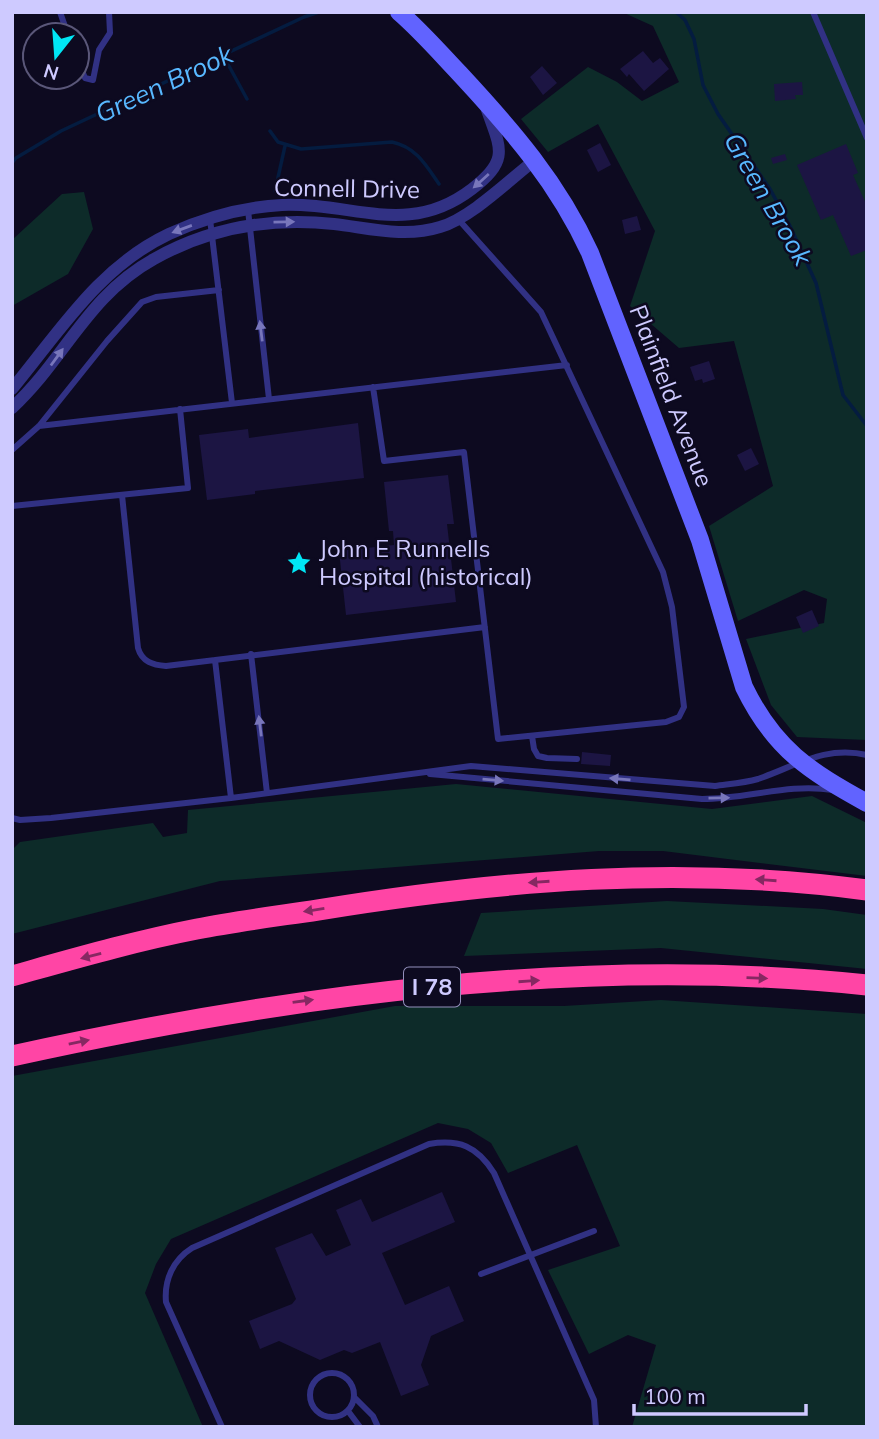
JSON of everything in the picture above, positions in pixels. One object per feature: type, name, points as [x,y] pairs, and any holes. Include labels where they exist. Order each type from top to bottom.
[{"type":"highway","points":[[12,976],[196,929],[448,890],[594,878],[670,877],[761,880],[867,890]]},
{"type":"highway","name":"I 78","points":[[12,1056],[226,1013],[390,990],[631,976],[736,977],[862,985]]},
{"type":"main road","name":"Plainfield Avenue","points":[[399,12],[483,98],[535,160],[569,211],[590,253],[700,540],[740,675],[754,708],[772,735],[790,753],[813,771],[867,803]]},
{"type":"street","name":"Connell Drive","points":[[12,389],[100,281],[146,245],[172,232],[248,209],[304,205],[400,216],[430,212],[455,202],[478,185],[498,162],[498,142],[483,98]]},
{"type":"street","name":"Connell Drive","points":[[12,408],[35,385],[79,324],[102,299],[152,260],[183,244],[249,224],[307,222],[402,232],[431,229],[475,209],[535,160]]},
{"type":"lane","points":[[91,80],[99,50],[110,33],[109,12]]},
{"type":"lane","points":[[813,12],[867,138]]},
{"type":"lane","points":[[248,209],[269,399]]},
{"type":"lane","points":[[210,219],[232,403]]},
{"type":"lane","points":[[373,387],[384,461],[464,452],[498,739],[666,722],[679,717],[684,707],[667,581],[541,312],[458,219]]},
{"type":"lane","points":[[12,450],[39,426],[142,302],[156,297],[219,290]]},
{"type":"lane","points":[[39,426],[567,365]]},
{"type":"lane","points":[[12,506],[188,488],[180,410]]},
{"type":"lane","points":[[122,495],[140,654],[147,662],[160,666],[485,627]]},
{"type":"lane","points":[[251,654],[267,793]]},
{"type":"lane","points":[[215,660],[231,798]]},
{"type":"lane","points":[[532,736],[538,756],[577,759]]},
{"type":"lane","points":[[12,818],[43,819],[231,798],[471,766],[715,786],[755,779],[830,752],[867,755]]},
{"type":"lane","points":[[425,774],[702,799],[745,796],[793,787],[813,787],[849,793]]},
{"type":"lane","points":[[222,1427],[166,1302],[168,1278],[183,1254],[419,1148],[442,1142],[458,1143],[473,1150],[485,1159],[494,1173],[594,1400],[596,1427]]},
{"type":"lane","points":[[481,1275],[594,1231]]},
{"type":"lane","points":[[355,1398],[348,1410],[335,1417],[315,1410],[310,1397],[313,1382],[326,1373],[341,1374],[352,1384],[355,1398],[373,1416],[378,1427]]},
{"type":"lane","points":[[348,1410],[360,1427]]},
{"type":"green space","points":[[622,12],[867,12],[867,740],[797,737],[771,705],[746,639],[824,623],[827,599],[804,590],[738,621],[709,526],[773,486],[734,341],[679,348],[630,306],[655,231],[598,124],[548,152],[521,119],[588,67],[617,82],[642,101],[679,82],[653,26]]},
{"type":"green space","points":[[84,192],[93,229],[68,274],[12,306],[12,240],[62,194]]},
{"type":"green space","points":[[456,784],[712,809],[812,796],[867,823],[867,876],[663,851],[599,851],[220,881],[12,934],[12,850],[20,842],[153,823],[163,837],[187,833],[188,810]]},
{"type":"green space","points":[[667,901],[823,909],[867,915],[867,969],[661,948],[464,956],[481,913]]},
{"type":"green space","points":[[661,1000],[867,1014],[867,1427],[632,1427],[656,1345],[628,1335],[589,1354],[548,1270],[620,1246],[577,1145],[508,1173],[491,1143],[468,1129],[438,1123],[171,1239],[156,1264],[145,1293],[203,1427],[12,1427],[12,1076],[395,1006],[564,1006]]},
{"type":"building","points":[[643,51],[653,63],[660,58],[669,69],[644,91],[629,74],[627,77],[620,69]]},
{"type":"building","points":[[542,66],[557,83],[543,95],[530,77]]},
{"type":"building","points":[[802,82],[803,95],[795,95],[796,99],[775,101],[774,84]]},
{"type":"building","points":[[600,143],[611,165],[598,172],[587,150]]},
{"type":"building","points":[[846,144],[858,173],[853,175],[867,206],[867,250],[851,256],[833,215],[821,220],[797,165]]},
{"type":"building","points":[[785,154],[787,160],[773,164],[771,158]]},
{"type":"building","points":[[637,216],[641,230],[625,234],[622,220]]},
{"type":"building","points":[[709,361],[715,379],[703,383],[702,379],[695,381],[690,367]]},
{"type":"building","points":[[358,423],[364,478],[255,491],[255,494],[207,500],[199,435],[248,429],[249,438]]},
{"type":"building","points":[[751,448],[759,464],[745,471],[737,455]]},
{"type":"building","points":[[448,475],[454,524],[447,524],[456,602],[346,615],[339,551],[394,545],[393,531],[389,531],[384,482]]},
{"type":"building","points":[[812,610],[819,626],[803,633],[796,617]]},
{"type":"building","points":[[582,752],[611,755],[610,766],[581,764]]},
{"type":"building","points":[[442,1192],[455,1222],[382,1253],[405,1305],[449,1286],[464,1321],[431,1336],[421,1365],[429,1385],[401,1396],[380,1342],[352,1353],[344,1350],[320,1360],[279,1341],[260,1349],[249,1321],[292,1304],[296,1299],[275,1248],[312,1233],[326,1256],[351,1245],[336,1210],[361,1199],[372,1222]]},
{"type":"waterway","name":"Green Brook","points":[[12,163],[61,131],[319,12]]},
{"type":"waterway","name":"Green Brook","points":[[676,12],[685,20],[694,39],[703,85],[718,114],[770,189],[790,226],[816,283],[843,395],[867,426]]},
{"type":"waterway","points":[[223,55],[247,99]]},
{"type":"waterway","points":[[270,131],[278,142],[301,149],[392,142],[400,144],[420,158],[439,184]]},
{"type":"waterway","points":[[275,191],[285,146]]},
{"type":"place","name":"John E Runnells Hospital (historical)","points":[[299,563]]}]
